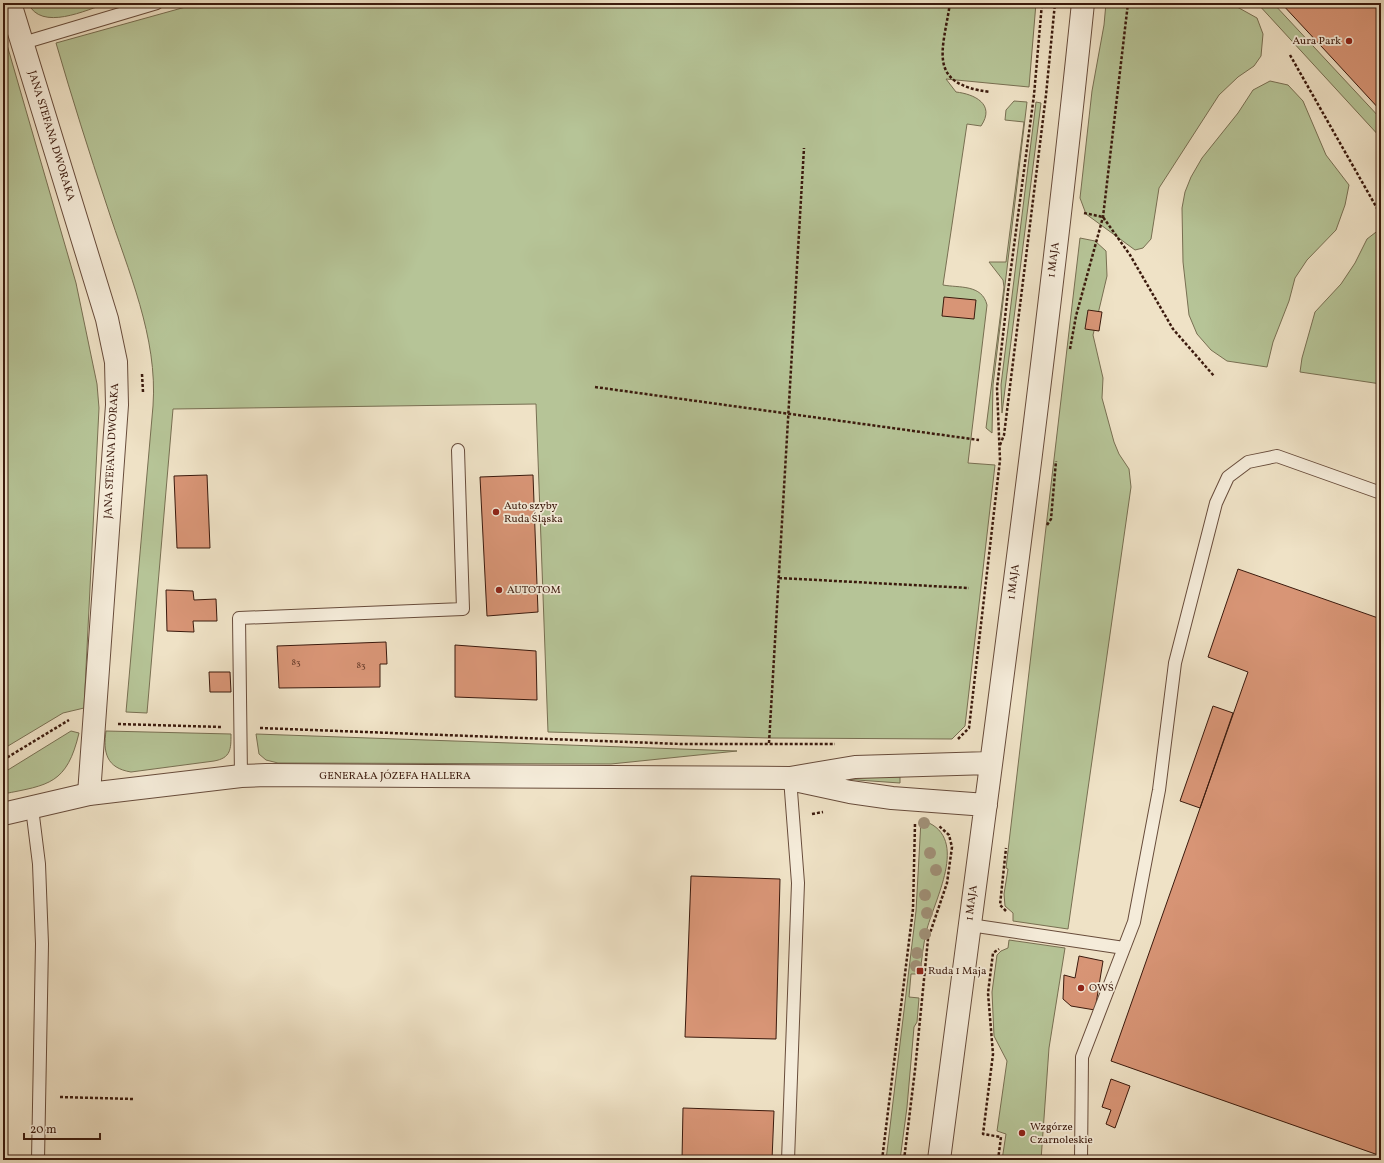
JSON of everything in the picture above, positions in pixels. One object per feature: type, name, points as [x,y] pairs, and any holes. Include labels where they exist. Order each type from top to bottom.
[{"type":"street","name":"JANA STEFANA DWORAKA","points":[[10,3],[107,319],[116,362],[117,405],[90,794]]},
{"type":"street","name":"1 MAJA","points":[[940,1160],[1061,207],[1083,3]]},
{"type":"street","name":"GENERAŁA JÓZEFA HALLERA","points":[[3,814],[90,794],[241,776],[790,778],[855,767],[990,763]]},
{"type":"street","name":"GENERAŁA JÓZEFA HALLERA","points":[[790,778],[850,792],[892,798],[986,805]]},
{"type":"lane","points":[[23,43],[157,3]]},
{"type":"lane","points":[[241,776],[239,618],[463,609],[458,450]]},
{"type":"lane","points":[[1081,1160],[1082,1057],[1134,922],[1159,790],[1175,663],[1216,503],[1228,477],[1248,462],[1277,456],[1381,493]]},
{"type":"lane","points":[[788,1160],[798,883],[790,778]]},
{"type":"lane","points":[[32,808],[39,864],[42,944],[38,1160]]},
{"type":"lane","points":[[970,925],[1067,938],[1124,948]]},
{"type":"path","points":[[950,3],[942,57],[943,67],[948,76],[958,84],[975,90],[990,92]]},
{"type":"path","points":[[957,740],[969,728],[1000,460],[997,388],[1034,94],[1042,3]]},
{"type":"path","points":[[1000,445],[1005,427],[1056,3]]},
{"type":"path","points":[[1103,217],[1128,3]]},
{"type":"path","points":[[1290,56],[1381,213]]},
{"type":"path","points":[[769,743],[804,148]]},
{"type":"path","points":[[1061,207],[1103,217],[1130,255],[1173,329],[1214,376]]},
{"type":"path","points":[[595,387],[979,440]]},
{"type":"path","points":[[779,578],[969,588]]},
{"type":"path","points":[[478,736],[681,744],[839,744]]},
{"type":"path","points":[[882,1160],[913,909],[915,817]]},
{"type":"path","points":[[904,1160],[915,1070],[928,939],[945,892],[949,869]]},
{"type":"path","points":[[998,1160],[1001,1137],[984,1134],[993,1054],[988,993],[993,952],[1005,945],[1010,916],[1000,905],[1004,877]]},
{"type":"path","points":[[60,1097],[133,1099]]},
{"type":"green space","points":[[28,3],[108,3],[76,14],[53,18],[34,12]]},
{"type":"green space","points":[[200,3],[1036,3],[1029,87],[946,79],[956,92],[970,95],[981,102],[986,112],[981,126],[967,124],[943,285],[975,290],[984,298],[987,305],[968,463],[995,465],[965,726],[952,739],[769,738],[548,732],[536,404],[173,409],[147,713],[126,712],[153,406],[151,355],[140,304],[87,145],[56,43]]},
{"type":"green space","points":[[1106,3],[1230,3],[1257,18],[1263,34],[1261,56],[1254,66],[1238,77],[1219,95],[1159,188],[1151,239],[1143,248],[1135,250],[1086,214],[1080,198],[1092,91],[1104,25]]},
{"type":"green space","points":[[1257,3],[1273,3],[1381,119],[1381,138]]},
{"type":"green space","points":[[3,31],[76,283],[97,384],[99,408],[84,708],[63,713],[3,749]]},
{"type":"green space","points":[[1270,81],[1288,85],[1303,101],[1326,155],[1349,185],[1345,205],[1336,230],[1307,260],[1295,278],[1289,301],[1273,342],[1267,367],[1227,361],[1211,350],[1197,334],[1189,315],[1183,262],[1182,208],[1185,192],[1191,177],[1202,158],[1238,113],[1253,90]]},
{"type":"green space","points":[[1014,101],[1027,102],[993,385],[992,433],[986,428],[1004,287],[1003,280],[989,262],[1006,262],[1024,122],[1005,120],[1006,110]]},
{"type":"green space","points":[[1036,102],[1041,103],[1002,413],[1001,385]]},
{"type":"green space","points":[[1380,229],[1381,384],[1300,372],[1302,358],[1315,312],[1341,284],[1355,263],[1367,239]]},
{"type":"green space","points":[[1080,238],[1095,241],[1106,251],[1107,276],[1093,335],[1103,378],[1102,398],[1114,442],[1119,454],[1129,469],[1131,487],[1068,929],[1013,921],[1013,913],[1005,906],[1004,894]]},
{"type":"green space","points":[[71,731],[79,733],[69,763],[62,772],[54,779],[44,784],[33,788],[3,794],[3,773]]},
{"type":"green space","points":[[106,731],[231,734],[231,744],[227,755],[220,760],[131,772],[116,767],[111,763],[105,746]]},
{"type":"green space","points":[[256,734],[737,751],[611,764],[278,763],[266,760],[259,754]]},
{"type":"green space","points":[[900,777],[900,783],[843,779],[843,778]]},
{"type":"green space","points":[[921,820],[936,827],[944,838],[947,852],[946,867],[927,929],[920,974],[911,974],[909,997],[919,998],[917,1022],[914,1027],[907,1107],[900,1160],[886,1160],[916,911]]},
{"type":"green space","points":[[1009,940],[1065,948],[1049,1048],[1041,1160],[1002,1160],[1006,1134],[997,1131],[1007,1061],[994,1036],[992,992],[997,955],[1001,951],[1008,948]]},
{"type":"building","name":"Aura Park","points":[[1281,3],[1381,3],[1381,111],[1334,60]]},
{"type":"building","points":[[944,297],[976,300],[974,319],[942,316]]},
{"type":"building","points":[[1088,310],[1102,312],[1099,331],[1085,329]]},
{"type":"building","points":[[207,475],[210,548],[177,548],[174,476]]},
{"type":"building","points":[[533,475],[538,612],[487,616],[480,477]]},
{"type":"building","points":[[1238,569],[1381,619],[1381,1156],[1111,1061],[1248,672],[1208,657]]},
{"type":"building","points":[[166,590],[193,591],[194,600],[216,599],[217,621],[193,621],[194,632],[167,631]]},
{"type":"building","points":[[386,642],[387,664],[380,664],[380,687],[279,688],[277,646]]},
{"type":"building","points":[[455,645],[536,651],[537,700],[455,697]]},
{"type":"building","points":[[209,672],[230,672],[231,692],[210,692]]},
{"type":"building","points":[[1213,706],[1233,713],[1200,808],[1180,801]]},
{"type":"building","points":[[691,876],[780,879],[776,1039],[685,1037]]},
{"type":"building","name":"OWŚ","points":[[1079,956],[1103,961],[1095,1010],[1071,1006],[1063,999],[1064,975],[1075,978]]},
{"type":"building","points":[[1111,1079],[1130,1086],[1115,1128],[1106,1124],[1111,1110],[1102,1107]]},
{"type":"building","points":[[683,1108],[774,1111],[772,1160],[682,1160]]},
{"type":"place","name":"Aura Park","points":[[1349,41]]},
{"type":"place","name":"Auto szyby Ruda Śląska","points":[[496,512]]},
{"type":"place","name":"AUTOTOM","points":[[499,590]]},
{"type":"place","name":"Ruda 1 Maja","points":[[920,971]]},
{"type":"place","name":"OWŚ","points":[[1081,988]]},
{"type":"place","name":"Wzgórze Czarnoleskie","points":[[1022,1133]]}]
